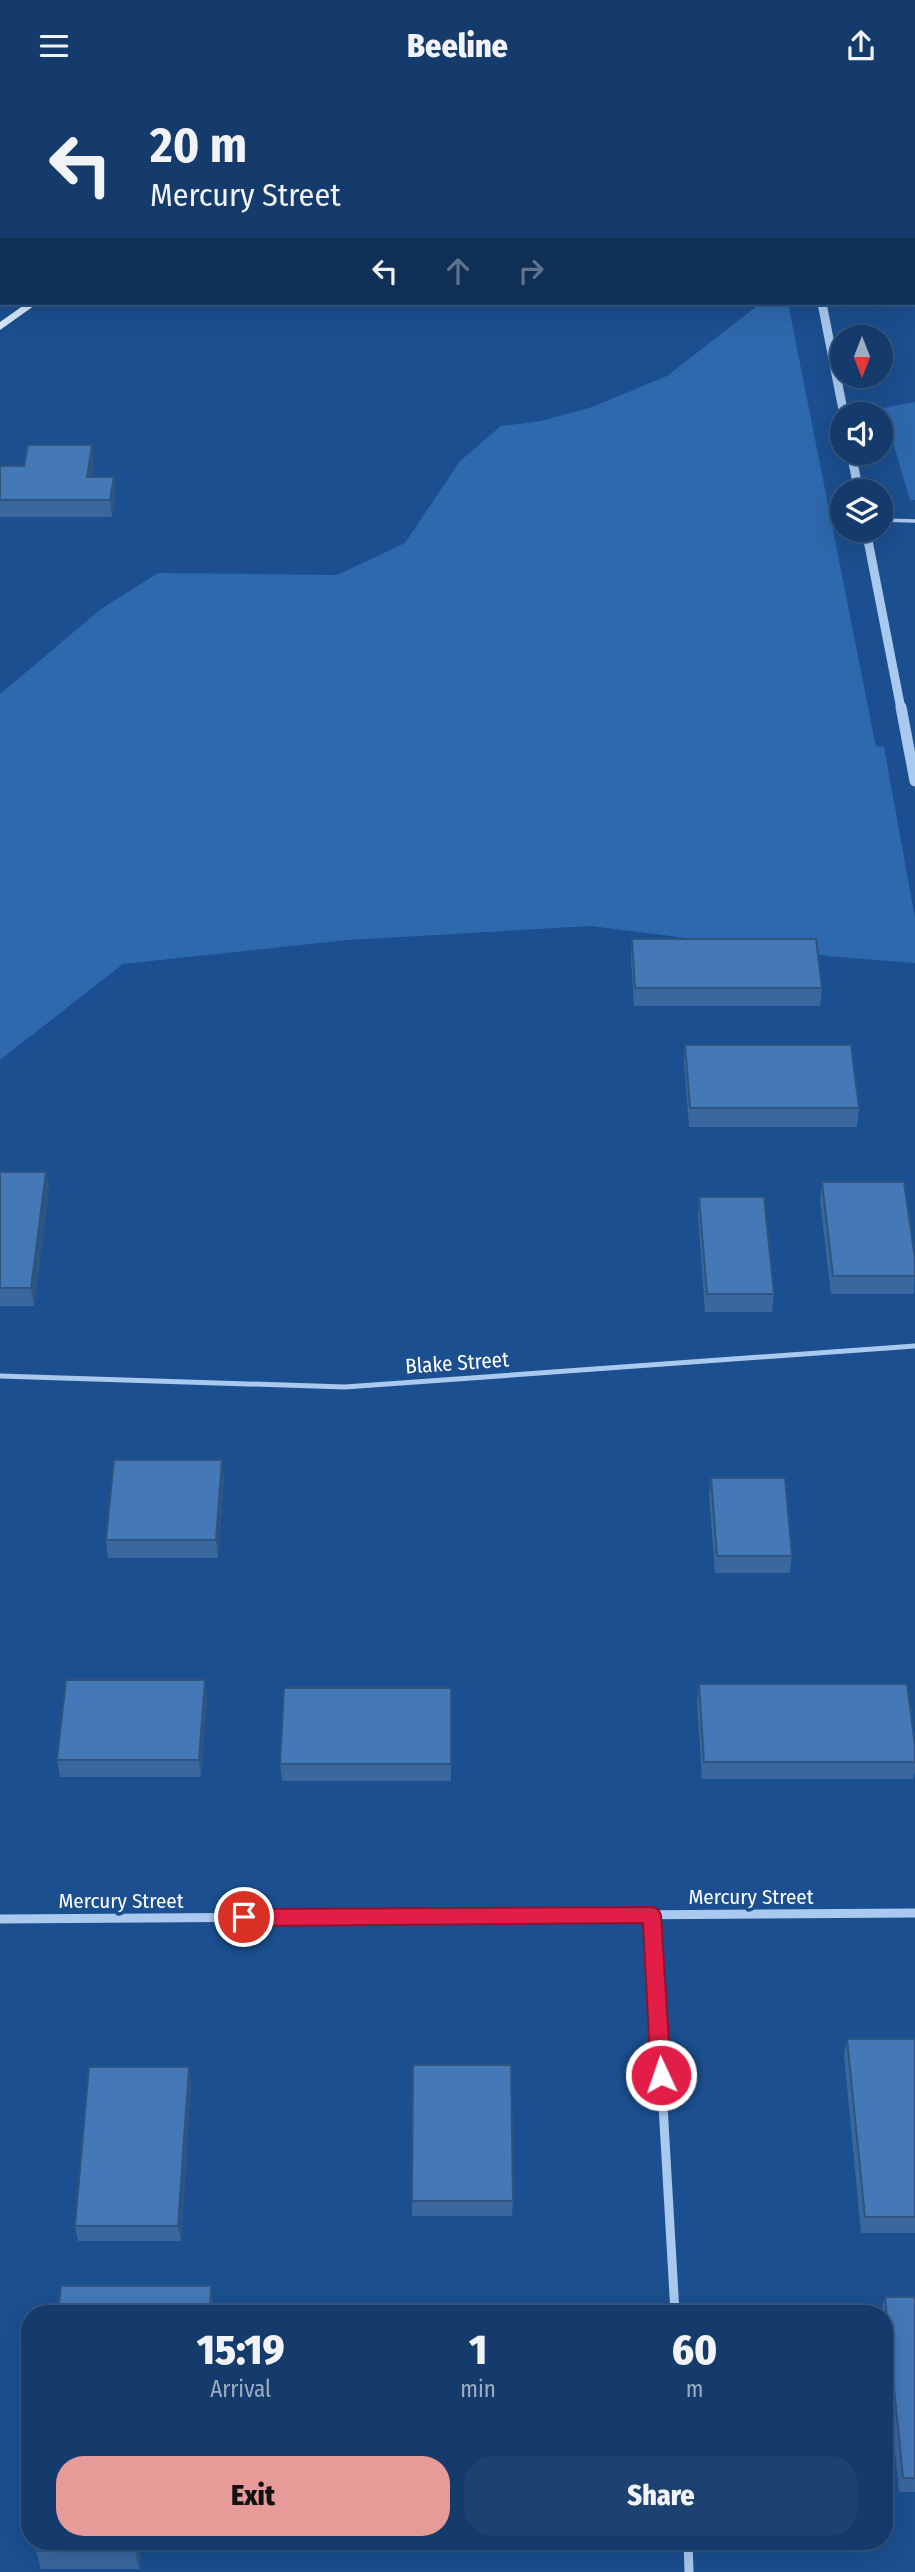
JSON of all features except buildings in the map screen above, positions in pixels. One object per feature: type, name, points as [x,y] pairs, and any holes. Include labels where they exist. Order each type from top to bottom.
[{"type":"main road","points":[[0,327],[30,305]]},
{"type":"street","points":[[822,305],[841,402]]},
{"type":"street","points":[[868,542],[915,781]]},
{"type":"street","name":"Mercury Street","points":[[0,1919],[915,1913]]},
{"type":"street","points":[[652,1915],[675,2305]]},
{"type":"street","points":[[689,2550],[690,2572]]},
{"type":"lane","points":[[893,520],[915,521]]},
{"type":"lane","points":[[903,717],[915,717]]},
{"type":"lane","name":"Blake Street","points":[[0,1376],[345,1387],[915,1346]]},
{"type":"shaded area","points":[[758,305],[788,305],[830,515],[830,542],[835,542],[876,746],[884,747],[915,918],[915,963],[837,957],[590,926],[348,940],[123,964],[0,1060],[0,694],[101,609],[158,573],[337,575],[405,543],[460,461],[501,426],[541,421],[592,407],[667,376]]},
{"type":"shaded area","points":[[915,402],[915,500],[910,500],[893,442],[893,406]]},
{"type":"route","points":[[244,1917],[652,1915],[661,2075]]}]
